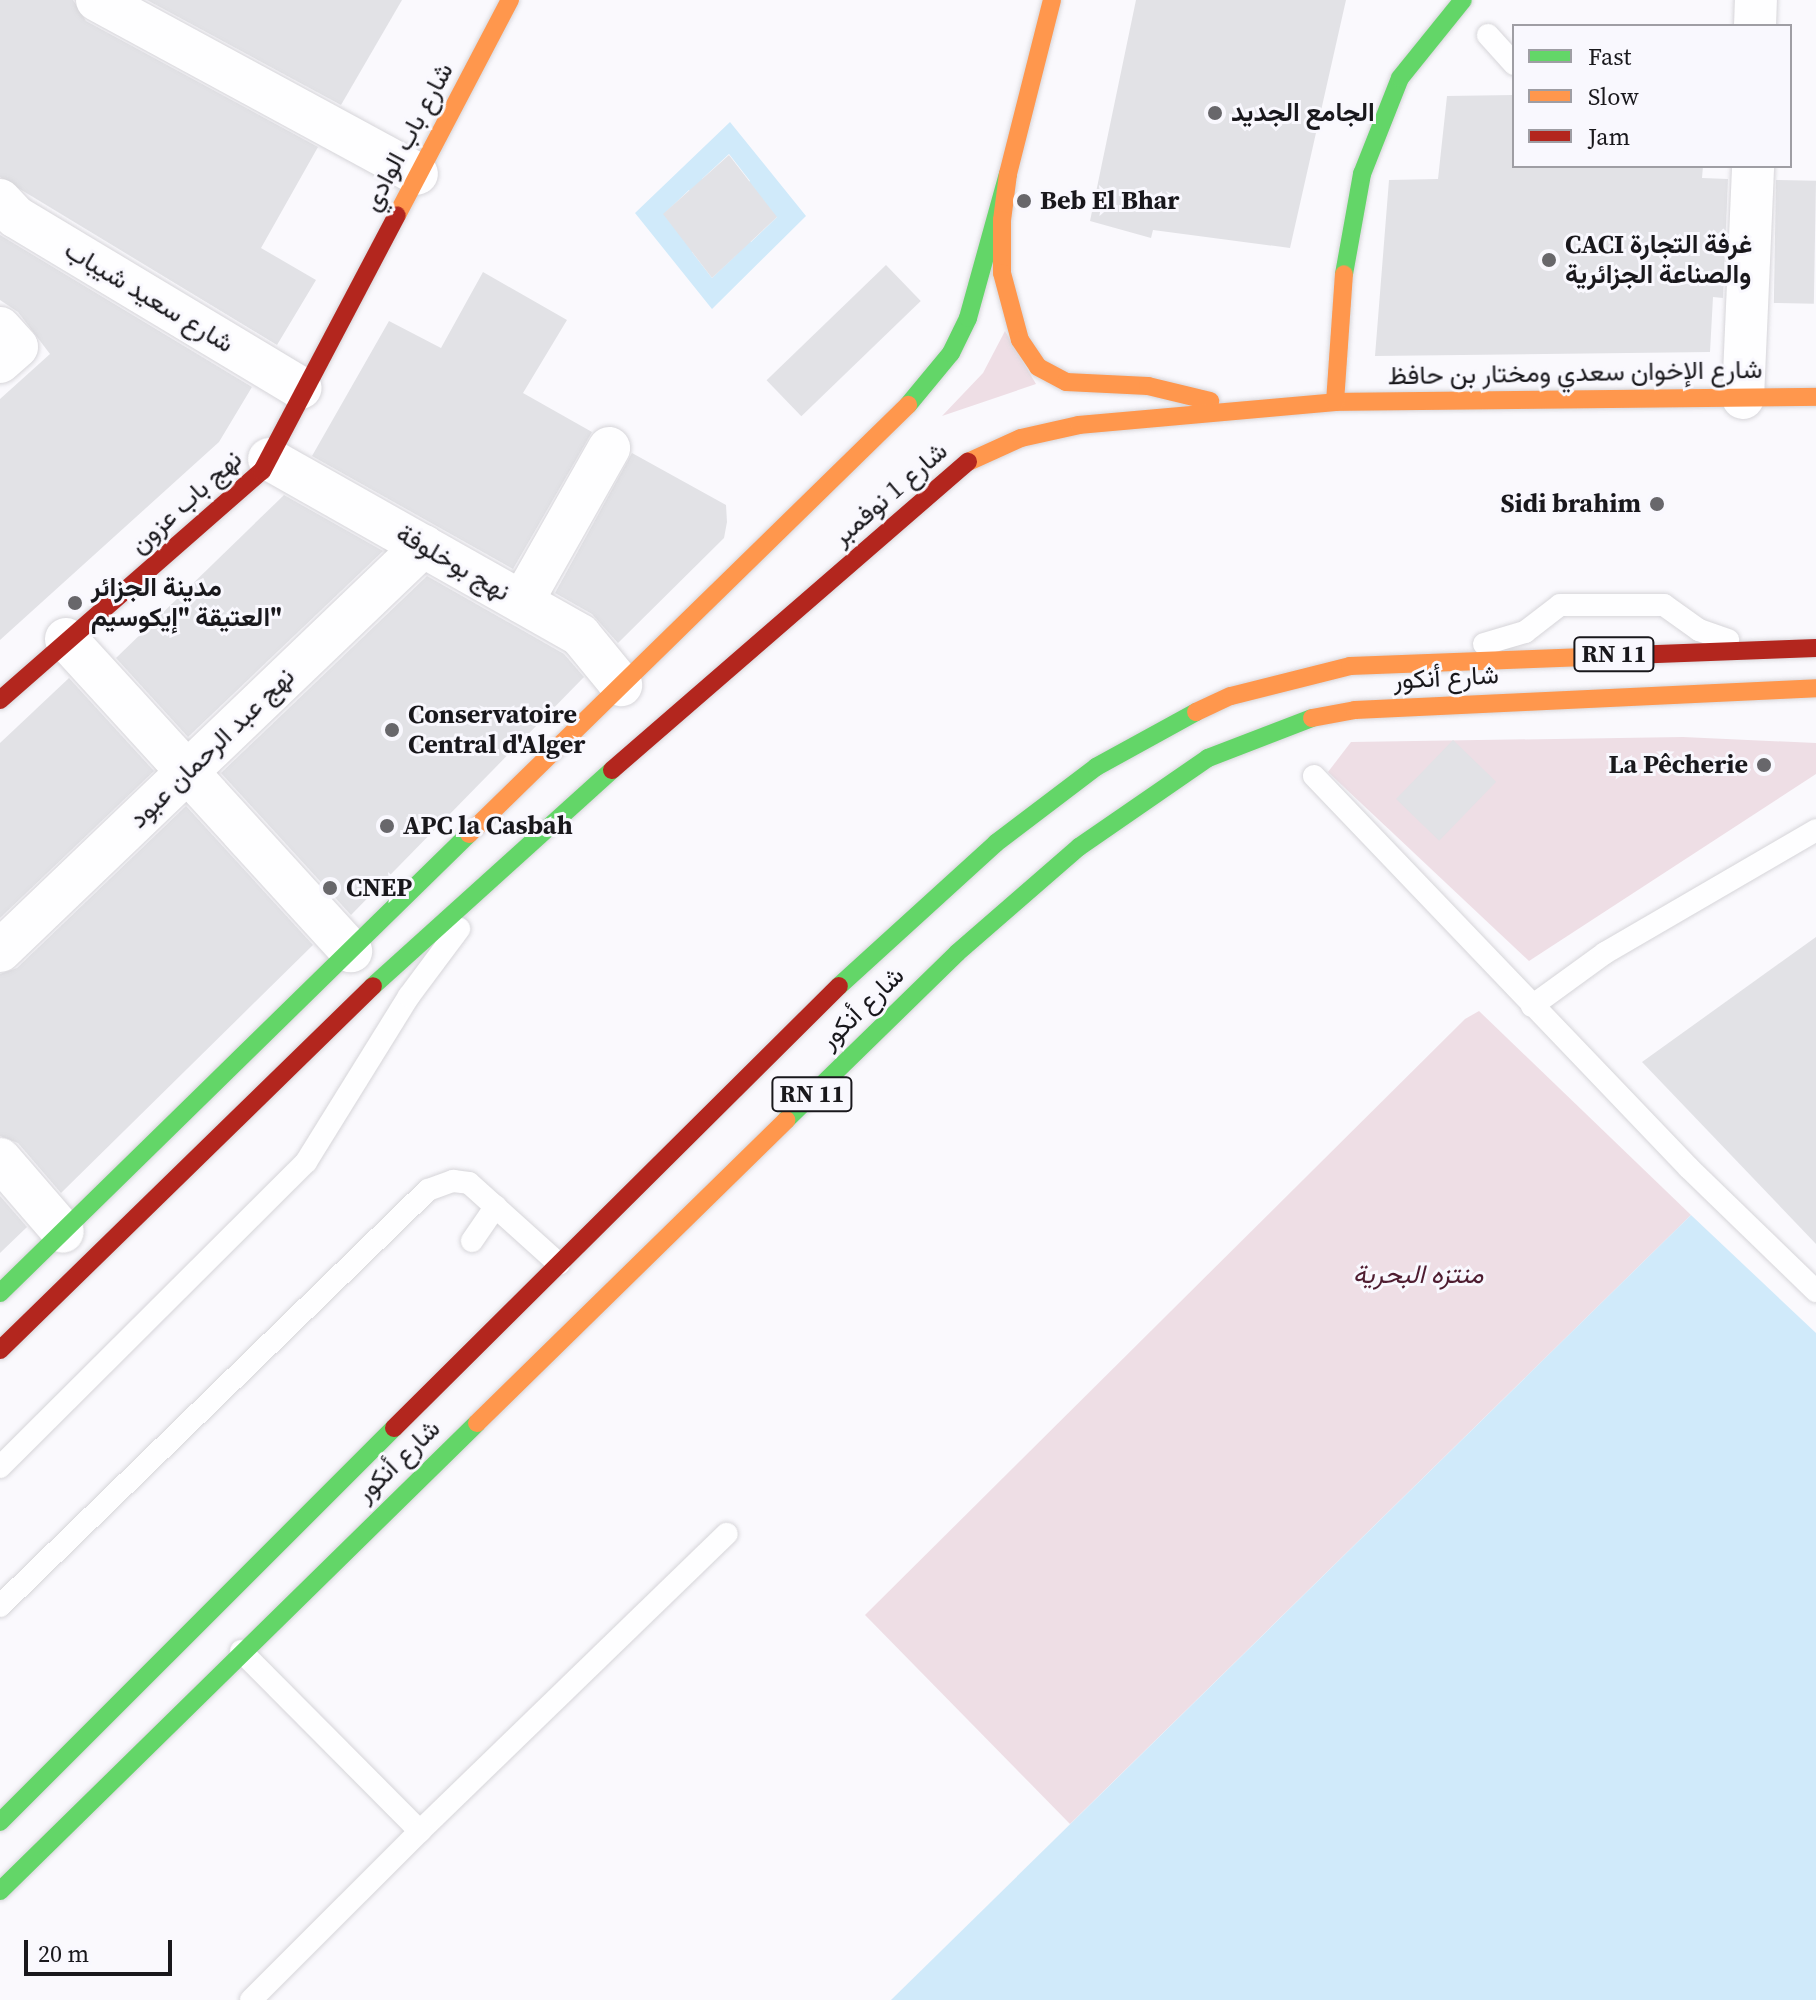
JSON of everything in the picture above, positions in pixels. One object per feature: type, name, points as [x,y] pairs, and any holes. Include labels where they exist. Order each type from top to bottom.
[{"type":"main road","name":"شارع باب الوادي","points":[[352,299],[510,0]]},
{"type":"main road","points":[[1052,0],[1008,174],[1002,273],[1020,340],[1038,367],[1066,382],[1148,386],[1240,408]]},
{"type":"main road","points":[[1335,402],[1345,257],[1385,82],[1437,0]]},
{"type":"main road","points":[[1362,174],[1400,78],[1463,0]]},
{"type":"main road","name":"شارع 1 نوفمبر","points":[[0,1293],[888,425],[951,353],[982,278],[1008,174]]},
{"type":"main road","name":"نهج باب عزون","points":[[0,700],[66,639],[251,483],[269,459],[301,388],[352,299]]},
{"type":"main road","name":"شارع الإخوان سعدي ومختار بن حافظ","points":[[1335,402],[1816,397]]},
{"type":"main road","name":"شارع 1 نوفمبر","points":[[0,1350],[277,1075],[554,819],[977,456],[1049,430],[1240,408],[1335,402]]},
{"type":"main road","name":"RN 11","points":[[1411,660],[1816,648]]},
{"type":"main road","name":"شارع أنكور","points":[[0,1822],[801,1021],[1041,805],[1175,721],[1231,696],[1289,678],[1411,660]]},
{"type":"main road","name":"شارع أنكور","points":[[0,1891],[241,1651],[957,953],[1079,847],[1208,758],[1292,724],[1355,710],[1816,688]]},
{"type":"street","points":[[97,0],[417,174]]},
{"type":"street","points":[[1755,24],[1756,0]]},
{"type":"street","points":[[1743,398],[1753,168]]},
{"type":"street","name":"شارع سعيد شيباب","points":[[0,200],[16,217],[301,388]]},
{"type":"street","points":[[0,328],[17,347],[0,362]]},
{"type":"street","points":[[522,602],[609,448]]},
{"type":"street","name":"نهج بوخلوفة","points":[[269,459],[580,635],[621,685]]},
{"type":"street","name":"نهج عبد الرحمان عبود","points":[[0,951],[423,546]]},
{"type":"street","points":[[66,639],[351,951]]},
{"type":"street","points":[[0,1159],[63,1232]]},
{"type":"lane","points":[[1488,35],[1512,62]]},
{"type":"lane","points":[[1411,660],[1502,641],[1525,632],[1560,605],[1664,605],[1710,635],[1789,649]]},
{"type":"lane","points":[[1314,776],[1532,1006],[1816,1291]]},
{"type":"lane","points":[[0,1467],[306,1162],[432,964],[554,819]]},
{"type":"lane","points":[[1532,1006],[1605,953],[1816,830]]},
{"type":"lane","points":[[0,1606],[428,1190],[453,1181],[469,1183],[559,1264]]},
{"type":"lane","points":[[472,1241],[496,1206]]},
{"type":"lane","points":[[251,2000],[420,1831],[727,1534]]},
{"type":"lane","points":[[241,1651],[420,1831]]},
{"type":"green space","points":[[1005,331],[1036,384],[942,416],[983,373]]},
{"type":"green space","points":[[1683,737],[1816,743],[1816,774],[1529,961],[1328,772],[1351,742]]},
{"type":"green space","name":"منتزه البحرية","points":[[1479,1011],[1691,1215],[1070,1824],[865,1615],[1465,1019]]},
{"type":"water","points":[[730,122],[806,216],[712,309],[635,213]],"holes":[[[729,154],[750,181],[723,206],[702,179]],[[689,190],[711,217],[664,214]],[[731,216],[777,217],[751,242]],[[692,252],[737,254],[712,278]]]},
{"type":"water","points":[[1691,1215],[1816,1333],[1816,2000],[891,2000]]},
{"type":"building","points":[[0,0],[73,0],[86,21],[318,147],[261,248],[316,280],[277,345],[0,177]]},
{"type":"building","points":[[147,0],[402,0],[341,105]]},
{"type":"building","name":"الجامع الجديد","points":[[1136,0],[1346,0],[1290,248],[1153,230],[1151,238],[1090,221]]},
{"type":"building","name":"CACI غرفة التجارة والصناعة الجزائرية","points":[[1512,95],[1512,168],[1703,168],[1702,178],[1728,179],[1723,298],[1713,297],[1710,352],[1375,356],[1389,180],[1438,179],[1447,96]]},
{"type":"building","points":[[729,155],[777,217],[712,278],[663,214]]},
{"type":"building","points":[[1776,180],[1816,181],[1814,304],[1774,303]]},
{"type":"building","points":[[0,235],[252,387],[219,442],[0,640],[0,399],[50,354],[18,312],[0,300]]},
{"type":"building","points":[[886,265],[921,301],[801,416],[767,380]]},
{"type":"building","points":[[483,272],[567,320],[523,393],[592,432],[513,569],[312,456],[389,321],[441,348]]},
{"type":"building","points":[[632,453],[726,505],[727,522],[724,538],[618,643],[592,614],[555,593]]},
{"type":"building","points":[[284,495],[383,551],[188,737],[116,658]]},
{"type":"building","points":[[427,576],[564,654],[584,677],[351,915],[221,773]]},
{"type":"building","points":[[69,678],[154,771],[0,918],[0,743]]},
{"type":"building","points":[[1453,740],[1496,782],[1439,841],[1396,799]]},
{"type":"building","points":[[186,806],[313,945],[61,1193],[18,1143],[0,1136],[0,974],[17,968]]},
{"type":"building","points":[[1816,937],[1816,1244],[1642,1062]]},
{"type":"building","points":[[0,1196],[27,1227],[0,1253]]},
{"type":"traffic: fast","points":[[1344,274],[1362,174],[1400,78],[1463,0]]},
{"type":"traffic: fast","points":[[908,405],[951,353],[968,318],[1008,174]]},
{"type":"traffic: fast","points":[[839,986],[996,843],[1096,767],[1196,712]]},
{"type":"traffic: fast","points":[[786,1120],[957,953],[1079,847],[1208,758],[1312,718]]},
{"type":"traffic: fast","points":[[373,986],[612,770]]},
{"type":"traffic: fast","points":[[0,1293],[469,834]]},
{"type":"traffic: fast","points":[[0,1891],[477,1423]]},
{"type":"traffic: fast","points":[[0,1822],[394,1428]]},
{"type":"traffic: slow","points":[[397,215],[510,0]]},
{"type":"traffic: slow","points":[[1052,0],[1008,174],[1002,220],[1002,273],[1020,340],[1038,367],[1066,382],[1148,386],[1210,401]]},
{"type":"traffic: slow","points":[[968,462],[1021,438],[1079,425],[1335,402],[1344,274]]},
{"type":"traffic: slow","points":[[1335,402],[1816,397]]},
{"type":"traffic: slow","points":[[469,834],[908,405]]},
{"type":"traffic: slow","points":[[1196,712],[1231,696],[1350,666],[1631,655]]},
{"type":"traffic: slow","points":[[1312,718],[1355,710],[1816,688]]},
{"type":"traffic: slow","points":[[477,1423],[786,1120]]},
{"type":"traffic: jam","points":[[0,700],[262,471],[397,215]]},
{"type":"traffic: jam","points":[[612,770],[968,462]]},
{"type":"traffic: jam","points":[[1631,655],[1816,648]]},
{"type":"traffic: jam","points":[[0,1350],[373,986]]},
{"type":"traffic: jam","points":[[394,1428],[839,986]]},
{"type":"place","name":"الجامع الجديد","points":[[1215,113]]},
{"type":"place","name":"Beb El Bhar","points":[[1024,201]]},
{"type":"place","name":"CACI غرفة التجارة والصناعة الجزائرية","points":[[1549,260]]},
{"type":"place","name":"Sidi brahim","points":[[1657,504]]},
{"type":"place","name":"مدينة الجزائر العتيقة \"إيكوسيم\"","points":[[75,603]]},
{"type":"place","name":"Conservatoire Central d'Alger","points":[[392,730]]},
{"type":"place","name":"La Pêcherie","points":[[1764,765]]},
{"type":"place","name":"APC la Casbah","points":[[387,826]]},
{"type":"place","name":"CNEP","points":[[330,888]]}]
